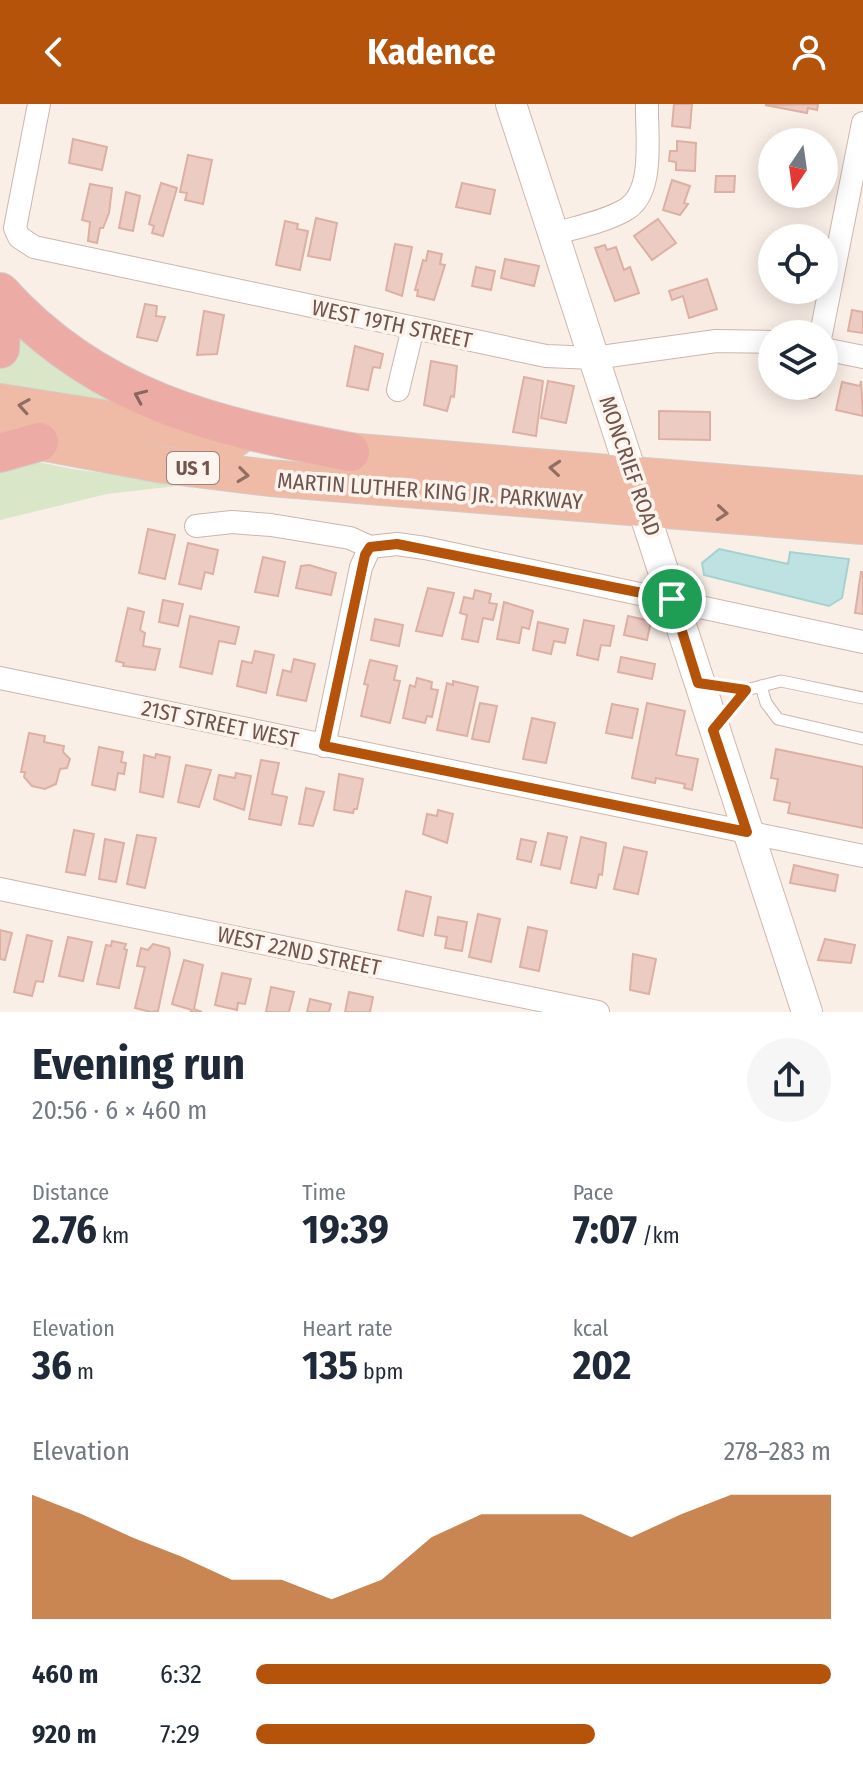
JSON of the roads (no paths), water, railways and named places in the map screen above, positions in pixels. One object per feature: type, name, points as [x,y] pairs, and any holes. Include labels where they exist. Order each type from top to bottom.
[{"type":"highway","points":[[0,349],[2,294]]},
{"type":"highway","points":[[2,294],[61,348],[126,390],[204,420],[350,452]]},
{"type":"highway","name":"MARTIN LUTHER KING JR. PARKWAY","points":[[0,402],[158,428],[639,491],[863,526]]},
{"type":"highway","name":"MARTIN LUTHER KING JR. PARKWAY","points":[[0,434],[164,465],[270,478],[639,491],[863,494]]},
{"type":"highway","points":[[0,453],[39,442]]},
{"type":"main road","name":"MONCRIEF ROAD","points":[[511,104],[806,1011]]},
{"type":"street","name":"WEST 19TH STREET","points":[[39,104],[15,228],[19,237],[46,250],[546,356],[594,358],[716,341],[758,342]]},
{"type":"street","points":[[554,234],[624,211],[640,195],[644,180],[647,104]]},
{"type":"street","points":[[824,320],[860,152],[863,123]]},
{"type":"street","points":[[398,390],[413,328]]},
{"type":"street","points":[[838,352],[863,357]]},
{"type":"street","points":[[196,526],[232,522],[281,526],[350,538],[370,547],[397,544],[425,548],[863,642]]},
{"type":"street","points":[[324,746],[361,567],[370,547]]},
{"type":"street","name":"21ST STREET WEST","points":[[0,678],[863,856]]},
{"type":"street","name":"WEST 22ND STREET","points":[[0,889],[598,1012]]},
{"type":"lane","points":[[698,683],[746,690],[781,681],[863,698]]},
{"type":"lane","points":[[761,686],[766,703],[778,719],[863,739]]},
{"type":"lane","points":[[713,730],[746,690]]},
{"type":"water","points":[[719,549],[788,564],[790,552],[849,559],[842,598],[829,606],[704,575],[702,563]]}]
